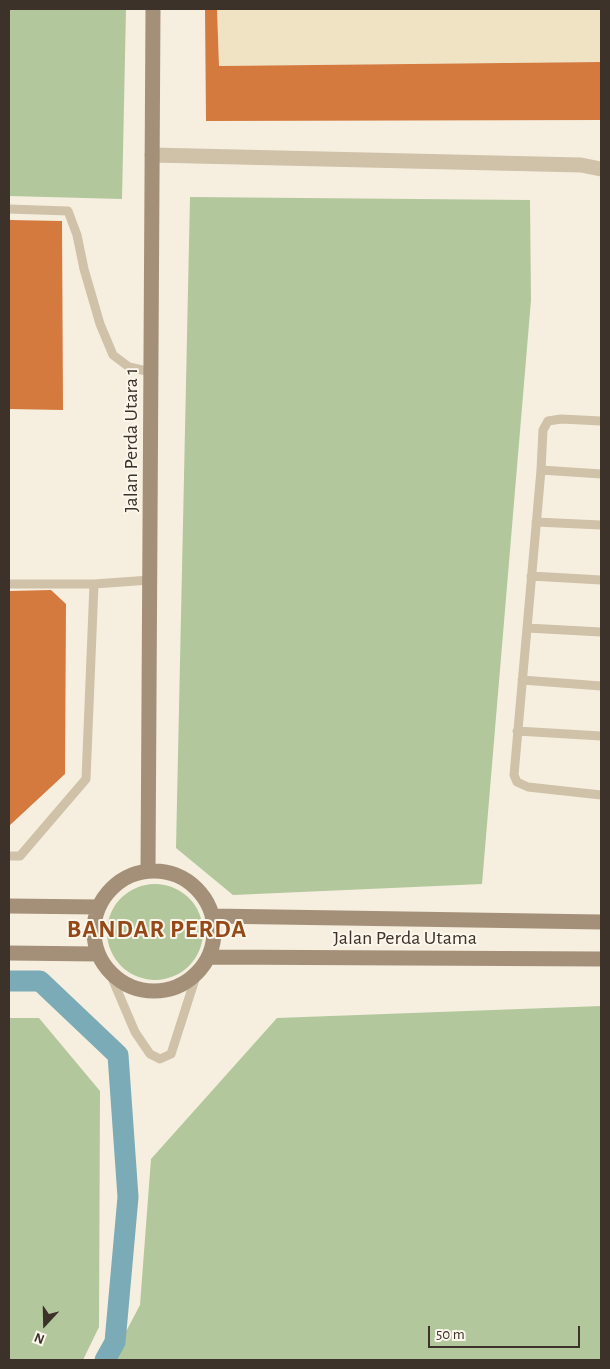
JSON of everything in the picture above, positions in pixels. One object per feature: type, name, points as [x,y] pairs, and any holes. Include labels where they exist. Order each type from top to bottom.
[{"type":"street","name":"Jalan Perda Utara 1","points":[[148,871],[153,9]]},
{"type":"street","points":[[152,155],[581,165],[601,169]]},
{"type":"street","points":[[581,165],[601,161]]},
{"type":"street","points":[[148,871],[166,872],[184,878],[198,890],[208,904],[212,916],[214,940],[209,957],[197,973],[181,984],[163,990],[143,990],[124,983],[109,971],[98,954],[94,935],[94,921],[98,907],[105,895],[117,883],[132,875],[148,871]]},
{"type":"street","points":[[9,906],[98,907]]},
{"type":"street","name":"Jalan Perda Utama","points":[[212,916],[601,922]]},
{"type":"street","points":[[9,953],[98,954]]},
{"type":"street","name":"Jalan Perda Utama","points":[[209,957],[601,959]]},
{"type":"lane","points":[[9,209],[68,211],[77,235],[84,269],[100,324],[113,355],[129,367],[151,372]]},
{"type":"lane","points":[[601,421],[562,419],[548,421],[543,430],[514,775],[517,782],[528,787],[601,795]]},
{"type":"lane","points":[[541,470],[601,474]]},
{"type":"lane","points":[[536,522],[601,525]]},
{"type":"lane","points":[[531,576],[601,580]]},
{"type":"lane","points":[[9,584],[94,584],[150,580]]},
{"type":"lane","points":[[9,856],[20,856],[86,779],[94,584]]},
{"type":"lane","points":[[527,628],[601,632]]},
{"type":"lane","points":[[522,680],[601,686]]},
{"type":"lane","points":[[517,731],[601,736]]},
{"type":"lane","points":[[109,971],[134,1032],[150,1054],[160,1059],[171,1054],[197,973]]},
{"type":"green space","points":[[9,9],[126,9],[122,199],[9,196]]},
{"type":"green space","points":[[190,197],[530,200],[531,300],[482,884],[233,895],[176,848]]},
{"type":"green space","points":[[155,884],[173,888],[189,898],[199,914],[203,932],[199,950],[189,966],[173,976],[155,980],[137,976],[121,966],[111,950],[107,932],[111,914],[121,898],[137,888]]},
{"type":"green space","points":[[601,1006],[601,1360],[111,1360],[140,1305],[151,1159],[277,1018]]},
{"type":"green space","points":[[9,1018],[39,1018],[100,1091],[99,1327],[83,1360],[9,1360]]},
{"type":"shaded area","points":[[217,9],[601,9],[601,62],[219,66]]},
{"type":"building","points":[[205,9],[217,9],[219,66],[601,62],[601,120],[206,121]]},
{"type":"building","points":[[9,220],[62,221],[63,410],[9,409]]},
{"type":"building","points":[[51,590],[66,604],[65,774],[9,826],[9,591]]},
{"type":"waterway","points":[[9,981],[40,981],[118,1055],[128,1197],[115,1342],[105,1360]]},
{"type":"district","name":"BANDAR PERDA","points":[[157,929]]}]
